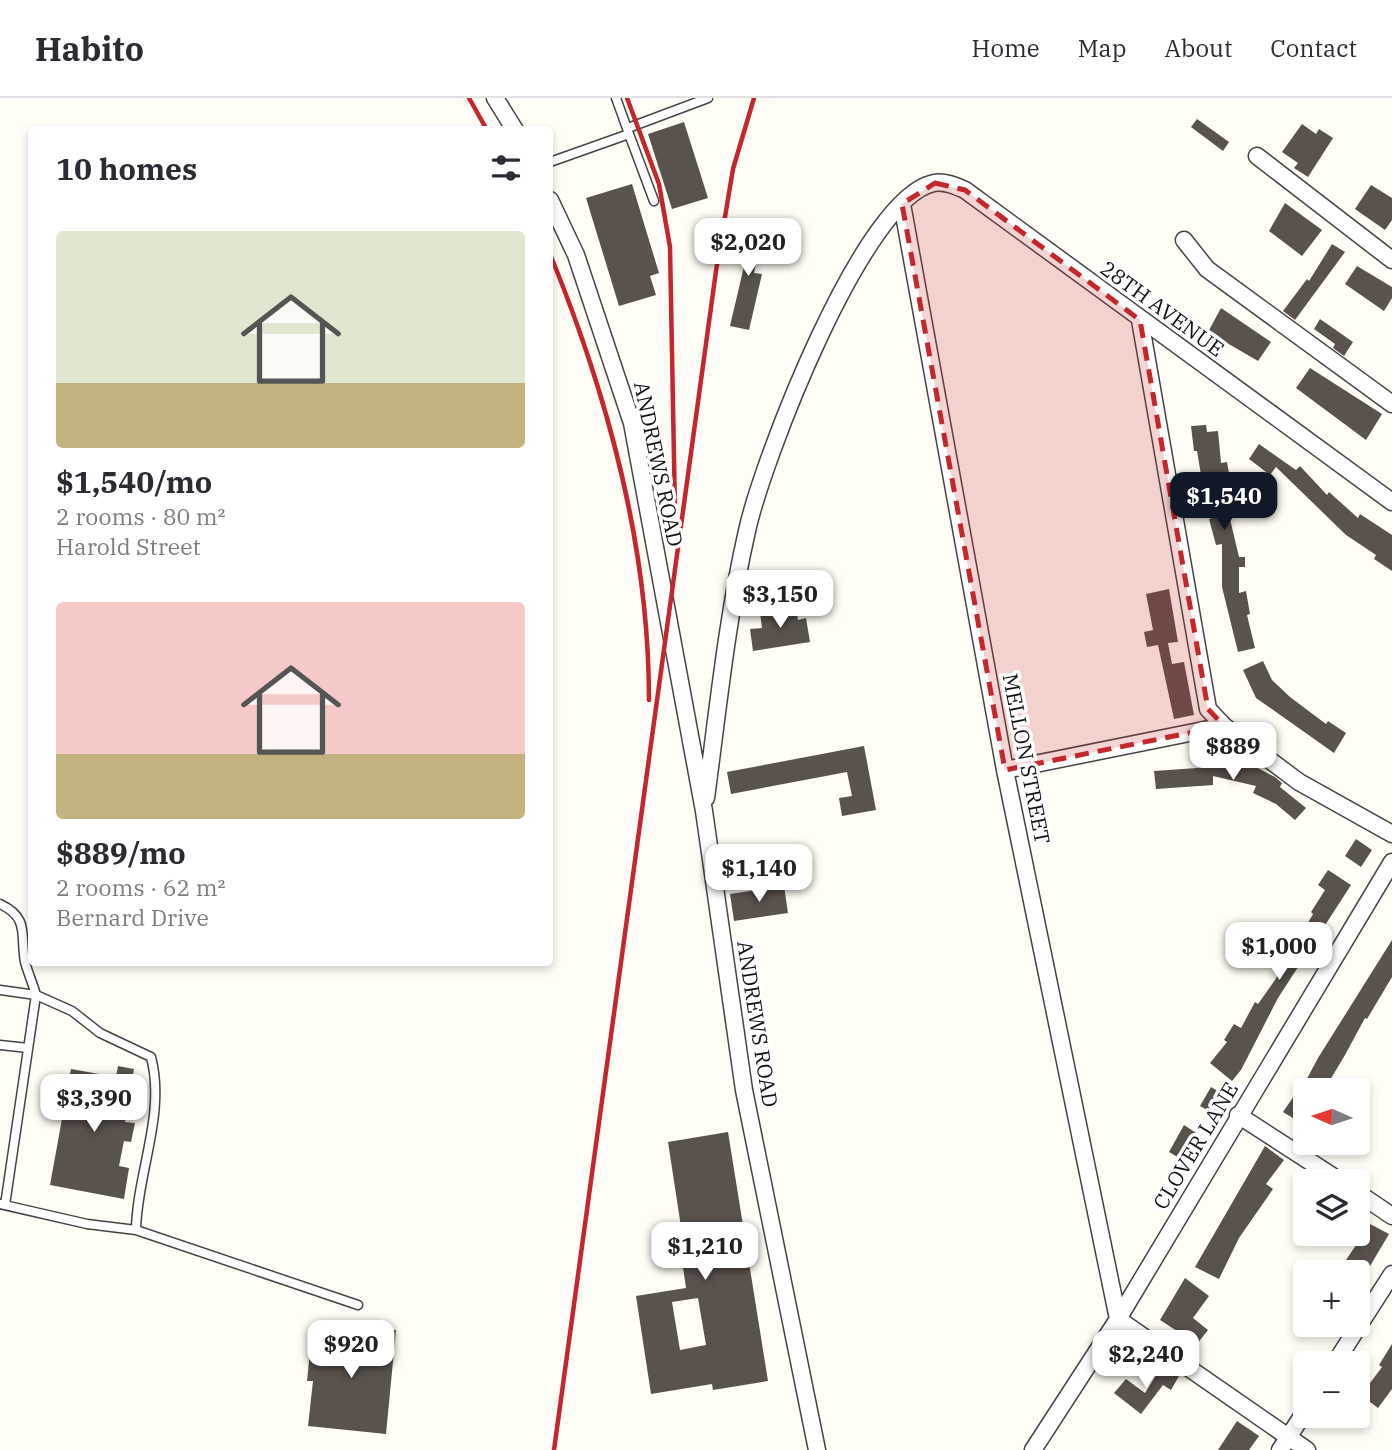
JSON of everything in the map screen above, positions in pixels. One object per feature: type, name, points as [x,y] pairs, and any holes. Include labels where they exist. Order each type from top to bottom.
[{"type":"street","points":[[495,98],[512,126]]},
{"type":"street","points":[[1257,156],[1392,260]]},
{"type":"street","name":"28TH AVENUE","points":[[902,204],[935,183],[950,184],[965,190],[1392,502]]},
{"type":"street","points":[[704,811],[729,623],[747,529],[778,429],[810,354],[861,259],[902,204]]},
{"type":"street","name":"MELLON STREET","points":[[902,204],[1005,770],[1118,1320]]},
{"type":"street","name":"ANDREWS ROAD","points":[[553,206],[576,255],[632,423],[704,811],[744,1090],[817,1450]]},
{"type":"street","points":[[1184,240],[1207,269],[1392,404]]},
{"type":"street","points":[[1140,320],[1208,709],[1224,726],[1299,782],[1392,834]]},
{"type":"street","points":[[1005,770],[1224,726]]},
{"type":"street","name":"CLOVER LANE","points":[[1033,1450],[1118,1320],[1238,1115],[1392,862]]},
{"type":"street","points":[[1238,1115],[1321,1169]]},
{"type":"street","points":[[1370,1201],[1392,1216]]},
{"type":"street","points":[[1343,1351],[1392,1274]]},
{"type":"street","points":[[1118,1320],[1284,1443],[1307,1450]]},
{"type":"street","points":[[1284,1443],[1294,1428]]},
{"type":"lane","points":[[616,98],[654,201]]},
{"type":"lane","points":[[553,161],[708,98]]},
{"type":"lane","points":[[0,904],[14,911],[23,925],[25,962],[36,995],[3,1204],[87,1224],[136,1230],[358,1305]]},
{"type":"lane","points":[[0,990],[36,995],[72,1011],[100,1033],[151,1058],[156,1090],[137,1203],[136,1230]]},
{"type":"lane","points":[[0,1045],[28,1048]]},
{"type":"highlighted area","points":[[935,183],[965,190],[1140,320],[1208,709],[1224,726],[1005,770],[902,204],[922,188]]},
{"type":"building","points":[[1197,119],[1229,142],[1223,151],[1191,127]]},
{"type":"building","points":[[684,122],[708,198],[672,209],[648,134]]},
{"type":"building","points":[[1302,124],[1316,134],[1319,129],[1333,138],[1308,177],[1294,168],[1298,163],[1282,152]]},
{"type":"building","points":[[632,184],[659,273],[650,276],[656,295],[619,306],[586,198]]},
{"type":"building","points":[[1371,185],[1392,198],[1392,220],[1385,230],[1355,209]]},
{"type":"building","points":[[1285,203],[1322,230],[1302,256],[1269,231]]},
{"type":"building","points":[[746,223],[764,227],[754,273],[762,274],[749,330],[730,326],[745,262],[738,261]]},
{"type":"building","points":[[1332,244],[1345,252],[1295,320],[1283,311],[1307,279],[1309,281]]},
{"type":"building","points":[[1357,266],[1392,287],[1392,298],[1384,311],[1345,284]]},
{"type":"building","points":[[1221,308],[1271,342],[1258,361],[1208,332]]},
{"type":"building","points":[[1320,319],[1353,342],[1344,356],[1333,348],[1335,344],[1314,329]]},
{"type":"building","points":[[1310,368],[1382,414],[1366,440],[1296,388]]},
{"type":"building","points":[[1206,425],[1207,432],[1218,431],[1221,463],[1227,462],[1231,485],[1223,486],[1225,498],[1239,557],[1245,557],[1245,567],[1239,567],[1239,593],[1246,591],[1250,614],[1247,615],[1255,648],[1238,652],[1222,587],[1222,544],[1216,545],[1209,519],[1218,516],[1213,496],[1205,498],[1197,451],[1194,451],[1191,426]]},
{"type":"building","points":[[1259,444],[1296,470],[1300,466],[1327,495],[1329,492],[1358,518],[1360,514],[1392,535],[1392,571],[1374,559],[1376,555],[1346,535],[1276,467],[1270,475],[1249,459]]},
{"type":"building","points":[[1169,589],[1178,642],[1168,643],[1172,664],[1184,662],[1194,715],[1174,719],[1158,645],[1147,647],[1144,632],[1153,630],[1146,594]]},
{"type":"building","points":[[796,607],[798,620],[806,618],[810,642],[753,651],[750,629],[762,628],[760,613]]},
{"type":"building","points":[[1263,661],[1272,680],[1290,697],[1326,724],[1328,721],[1346,733],[1334,753],[1256,698],[1243,670]]},
{"type":"building","points":[[864,746],[876,810],[842,816],[839,798],[852,796],[847,772],[731,794],[727,772]]},
{"type":"building","points":[[1227,759],[1250,764],[1275,777],[1282,783],[1280,787],[1306,808],[1295,820],[1276,804],[1253,793],[1256,786],[1213,776],[1213,785],[1156,789],[1154,771],[1225,766]]},
{"type":"building","points":[[1356,839],[1372,850],[1361,867],[1345,856]]},
{"type":"building","points":[[1328,870],[1351,885],[1278,998],[1241,1070],[1232,1081],[1210,1063],[1227,1042],[1224,1040],[1234,1024],[1241,1028],[1255,1002],[1258,1004],[1275,980],[1325,890],[1318,885]]},
{"type":"building","points":[[784,886],[788,913],[734,921],[730,894]]},
{"type":"building","points":[[1392,940],[1392,977],[1331,1078],[1307,1078]]},
{"type":"building","points":[[118,1066],[134,1069],[125,1122],[135,1123],[131,1142],[124,1141],[119,1166],[129,1168],[124,1199],[50,1185],[71,1069],[116,1077]]},
{"type":"building","points":[[1211,1087],[1226,1096],[1216,1115],[1200,1106]]},
{"type":"building","points":[[1293,1097],[1293,1118],[1283,1112]]},
{"type":"building","points":[[1184,1125],[1201,1136],[1186,1162],[1169,1152]]},
{"type":"building","points":[[728,1132],[768,1381],[713,1390],[712,1384],[651,1394],[636,1296],[686,1288],[681,1253],[685,1253],[668,1142]],"holes":[[[698,1298],[706,1345],[680,1350],[672,1302]]]},
{"type":"building","points":[[1265,1146],[1284,1160],[1266,1184],[1273,1189],[1239,1238],[1219,1279],[1195,1267]]},
{"type":"building","points":[[1370,1224],[1389,1234],[1370,1266],[1370,1260],[1346,1260],[1355,1246],[1370,1246]]},
{"type":"building","points":[[1185,1278],[1209,1296],[1193,1318],[1208,1330],[1197,1344],[1160,1320]]},
{"type":"building","points":[[372,1328],[396,1330],[386,1434],[308,1426],[313,1381],[307,1381],[312,1331],[371,1337]]},
{"type":"building","points":[[1392,1344],[1392,1389],[1378,1408],[1370,1402],[1370,1383],[1382,1367],[1379,1365]]},
{"type":"building","points":[[1162,1366],[1179,1376],[1171,1390],[1163,1385],[1141,1414],[1114,1393],[1126,1379],[1145,1393]]},
{"type":"building","points":[[1237,1421],[1259,1436],[1249,1450],[1218,1450]]},
{"type":"railway","points":[[469,98],[485,126]]},
{"type":"railway","points":[[627,98],[659,184],[670,247],[675,511]]},
{"type":"railway","points":[[554,1450],[716,271],[733,169],[754,98]]},
{"type":"railway","points":[[553,262],[590,362],[621,472],[642,585],[649,700]]}]
